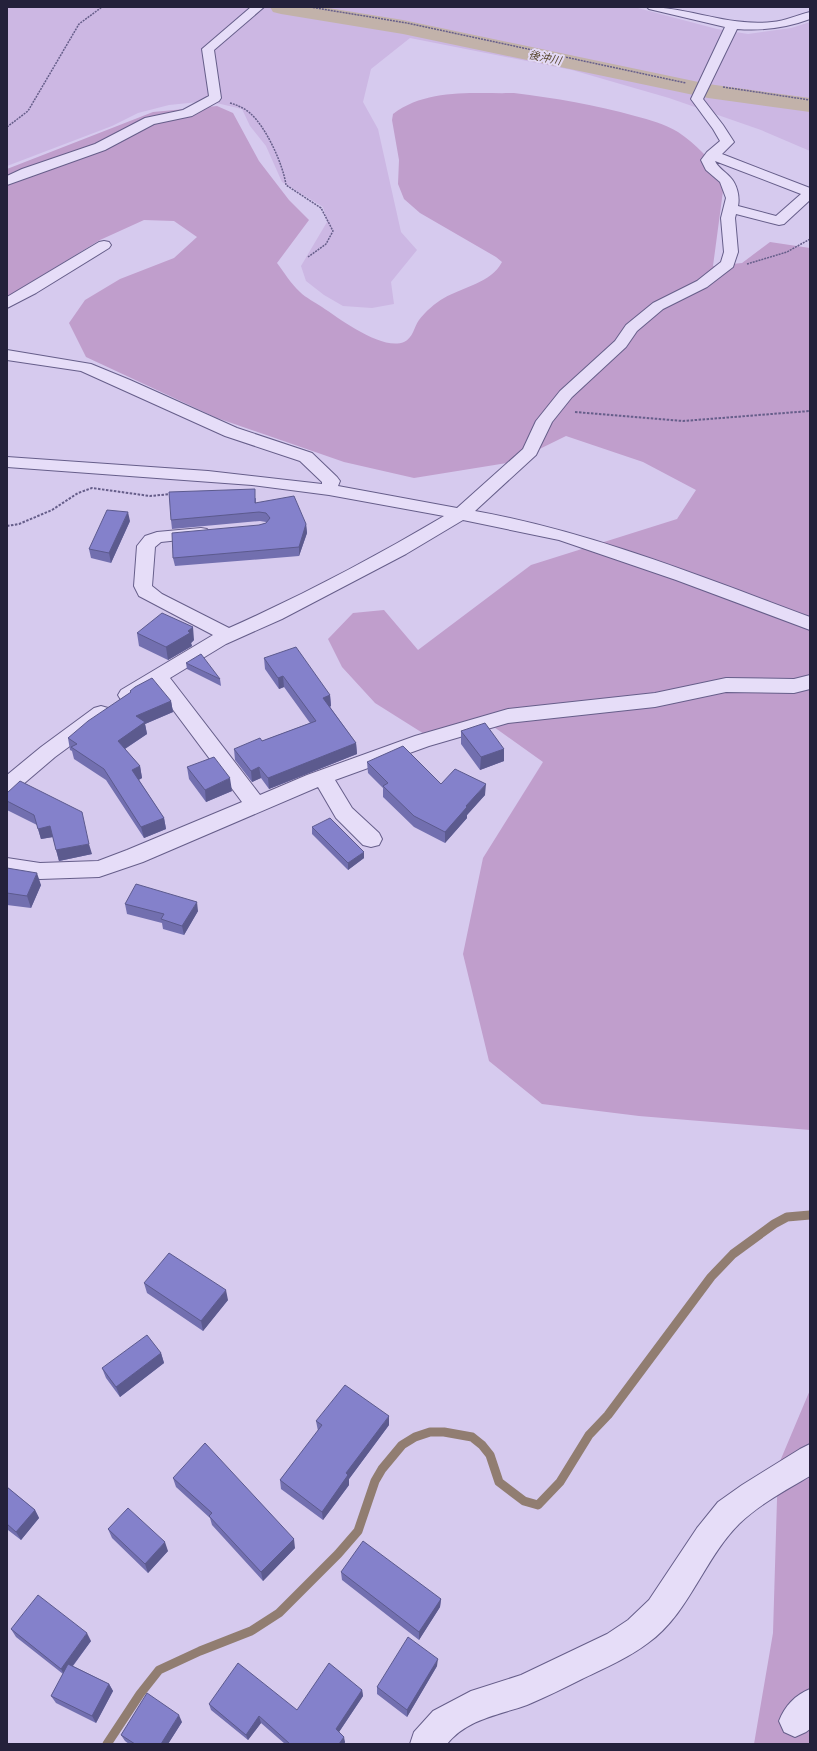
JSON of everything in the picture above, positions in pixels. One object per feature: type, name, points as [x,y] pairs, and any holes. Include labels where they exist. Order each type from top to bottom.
[{"type":"street","points":[[653,7],[732,26],[779,24],[793,21],[810,14]]},
{"type":"street","points":[[7,181],[27,172],[100,147],[150,121],[187,113],[215,98],[208,49],[257,8]]},
{"type":"street","points":[[7,787],[85,724],[158,676],[229,636],[275,615],[348,578],[400,550],[462,513],[530,451],[544,421],[566,394],[621,344],[631,328],[658,306],[702,284],[728,264],[731,252],[728,218],[733,198],[726,180],[711,167],[708,160],[727,142],[726,137],[697,99],[732,26]]},
{"type":"street","points":[[712,155],[810,193],[779,221],[730,208]]},
{"type":"street","points":[[7,303],[104,245]]},
{"type":"street","points":[[7,355],[85,367],[124,383],[231,432],[306,457],[331,481],[329,490]]},
{"type":"street","points":[[7,462],[208,476],[329,490],[462,513],[564,536],[682,576],[810,624]]},
{"type":"street","points":[[220,531],[157,537],[151,540],[146,546],[143,586],[146,592],[155,598],[229,636]]},
{"type":"street","points":[[158,676],[256,805]]},
{"type":"street","points":[[7,866],[40,872],[100,869],[135,856],[323,777],[422,741],[508,716],[655,700],[726,685],[794,686],[810,682]]},
{"type":"street","points":[[323,777],[344,812],[371,839]]},
{"type":"street","points":[[426,1744],[444,1722],[472,1707],[526,1689],[618,1645],[639,1631],[660,1611],[708,1539],[729,1512],[752,1495],[810,1459]]},
{"type":"path","points":[[7,128],[28,111],[80,24],[102,7]]},
{"type":"path","points":[[310,7],[407,23],[671,80],[810,100]]},
{"type":"path","points":[[215,98],[233,104],[252,114],[266,135],[286,177],[286,185],[313,202],[320,208],[327,218],[333,231],[332,237],[326,244],[308,257]]},
{"type":"path","points":[[714,276],[748,263],[781,255],[796,249],[810,239]]},
{"type":"path","points":[[571,416],[576,412],[683,421],[810,411]]},
{"type":"path","points":[[7,526],[19,524],[52,510],[86,489],[92,488],[150,496],[173,494]]},
{"type":"shaded area","points":[[7,7],[634,7],[717,29],[748,34],[791,28],[810,22],[810,151],[761,130],[669,98],[572,70],[410,38],[371,69],[363,102],[378,129],[401,232],[417,250],[391,282],[394,304],[372,308],[343,306],[324,295],[306,281],[301,266],[327,222],[323,207],[282,182],[266,146],[250,126],[242,109],[208,101],[169,105],[138,113],[112,126],[7,166]]},
{"type":"shaded area","points":[[467,93],[514,93],[605,108],[657,122],[678,132],[691,142],[725,176],[713,266],[742,263],[770,242],[810,248],[810,1130],[639,1116],[542,1104],[489,1061],[463,954],[483,858],[543,762],[487,722],[429,737],[375,703],[342,667],[328,639],[353,613],[384,610],[418,650],[531,565],[677,519],[696,490],[643,462],[566,436],[513,462],[414,478],[344,462],[217,418],[86,357],[69,323],[85,300],[120,279],[174,258],[197,237],[174,221],[144,220],[100,240],[18,290],[7,299],[7,169],[153,112],[217,106],[233,113],[259,161],[289,200],[309,220],[277,263],[291,282],[305,296],[350,326],[384,342],[395,344],[404,342],[409,338],[421,317],[434,305],[451,294],[484,280],[497,269],[502,262],[496,257],[420,213],[404,199],[398,184],[399,160],[392,120],[393,114],[406,106],[436,96]]},
{"type":"shaded area","points":[[810,1390],[810,1744],[754,1744],[773,1633],[778,1466]]},
{"type":"building","points":[[255,489],[255,503],[294,496],[306,524],[299,547],[173,558],[172,533],[259,525],[266,523],[270,518],[266,513],[259,512],[171,520],[169,492]]},
{"type":"building","points":[[107,510],[128,512],[109,553],[89,549]]},
{"type":"building","points":[[162,613],[193,627],[188,631],[190,633],[166,647],[137,633]]},
{"type":"building","points":[[296,647],[330,695],[323,698],[356,743],[268,778],[259,767],[251,771],[234,749],[260,738],[262,741],[316,721],[283,676],[278,678],[264,658]]},
{"type":"building","points":[[201,654],[220,679],[186,663]]},
{"type":"building","points":[[152,678],[171,701],[136,716],[145,722],[118,741],[140,766],[132,770],[164,818],[141,827],[104,769],[71,747],[77,744],[68,738],[88,721],[131,692],[130,691],[135,687]]},
{"type":"building","points":[[485,723],[504,749],[481,757],[461,731]]},
{"type":"building","points":[[403,746],[441,784],[455,769],[486,784],[445,832],[414,816],[383,786],[388,783],[367,762]]},
{"type":"building","points":[[214,757],[230,778],[205,790],[187,767]]},
{"type":"building","points":[[20,781],[82,812],[89,844],[56,850],[50,826],[38,829],[34,815],[7,801],[7,793]]},
{"type":"building","points":[[330,818],[364,852],[348,863],[312,827]]},
{"type":"building","points":[[7,868],[37,873],[27,896],[7,893]]},
{"type":"building","points":[[136,884],[197,902],[182,926],[161,919],[164,914],[125,904]]},
{"type":"building","points":[[169,1253],[226,1290],[201,1321],[144,1283]]},
{"type":"building","points":[[147,1335],[161,1353],[116,1387],[102,1368]]},
{"type":"building","points":[[345,1385],[389,1416],[346,1473],[348,1475],[322,1512],[280,1480],[322,1425],[316,1421]]},
{"type":"building","points":[[205,1443],[294,1539],[261,1572],[209,1516],[212,1513],[173,1478]]},
{"type":"building","points":[[7,1487],[35,1510],[16,1532],[7,1524]]},
{"type":"building","points":[[128,1508],[165,1542],[145,1564],[108,1529]]},
{"type":"building","points":[[363,1541],[441,1599],[419,1632],[341,1572]]},
{"type":"building","points":[[38,1595],[87,1633],[61,1669],[11,1629]]},
{"type":"building","points":[[408,1637],[438,1659],[407,1710],[377,1687]]},
{"type":"building","points":[[238,1663],[297,1710],[329,1663],[362,1690],[336,1729],[344,1737],[339,1744],[290,1744],[259,1716],[246,1735],[209,1704]]},
{"type":"building","points":[[68,1664],[109,1684],[92,1716],[51,1696]]},
{"type":"building","points":[[147,1693],[179,1715],[161,1744],[135,1744],[121,1735]]},
{"type":"waterway","name":"後沖川","points":[[281,7],[403,27],[708,91],[810,105]]},
{"type":"waterway","points":[[107,1744],[140,1694],[159,1670],[200,1651],[251,1631],[279,1613],[338,1554],[358,1531],[375,1481],[382,1469],[402,1445],[415,1437],[430,1432],[444,1432],[472,1437],[482,1445],[490,1455],[499,1482],[524,1501],[538,1505],[560,1482],[589,1435],[608,1415],[711,1277],[733,1254],[774,1224],[787,1217],[810,1215]]}]
